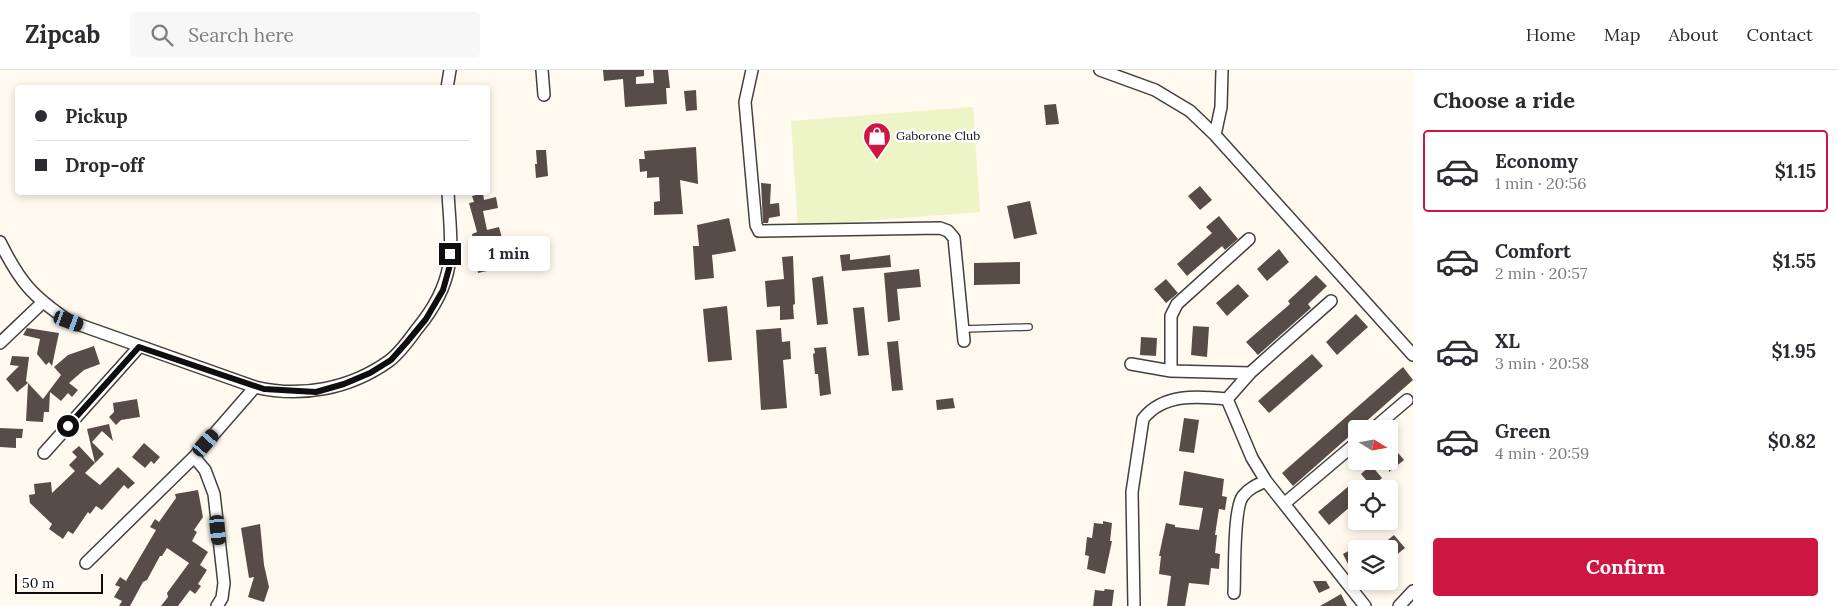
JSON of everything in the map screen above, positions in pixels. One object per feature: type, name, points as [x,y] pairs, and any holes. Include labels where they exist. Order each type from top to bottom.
[{"type":"street","points":[[448,85],[450,70]]},
{"type":"street","points":[[542,70],[544,95]]},
{"type":"street","points":[[752,70],[748,81],[745,102],[756,225],[759,231],[940,228],[948,231],[954,238],[964,341]]},
{"type":"street","points":[[1100,70],[1155,90],[1190,111],[1216,135],[1413,355]]},
{"type":"street","points":[[1216,135],[1221,107],[1222,70]]},
{"type":"street","points":[[0,242],[10,263],[30,292],[42,303],[69,321],[255,387],[281,391],[316,392],[344,384],[370,373],[391,360],[426,319],[443,290],[450,265],[448,195]]},
{"type":"street","points":[[1170,371],[1171,316],[1173,309],[1249,239]]},
{"type":"street","points":[[1227,399],[1250,373],[1331,301]]},
{"type":"street","points":[[0,343],[42,303]]},
{"type":"street","points":[[44,453],[139,347]]},
{"type":"street","points":[[1131,364],[1170,371],[1250,373]]},
{"type":"street","points":[[86,563],[194,457],[255,387]]},
{"type":"street","points":[[1134,606],[1132,492],[1143,419],[1150,410],[1167,400],[1200,396],[1227,399]]},
{"type":"street","points":[[1227,399],[1252,458],[1266,481],[1365,606]]},
{"type":"street","points":[[1384,420],[1407,400]]},
{"type":"street","points":[[1285,503],[1348,450]]},
{"type":"street","points":[[194,457],[205,470],[214,494],[224,583],[222,598],[217,606]]},
{"type":"street","points":[[1234,593],[1237,516],[1242,497],[1253,486],[1266,481]]},
{"type":"street","points":[[1399,606],[1413,591]]},
{"type":"lane","points":[[963,328],[1029,327]]},
{"type":"green space","points":[[973,107],[980,212],[798,226],[791,121]]},
{"type":"building","points":[[603,70],[644,70],[644,76],[636,77],[636,84],[654,83],[653,70],[668,70],[670,88],[666,88],[667,104],[625,107],[623,79],[604,81]]},
{"type":"building","points":[[696,90],[697,110],[686,111],[684,91]]},
{"type":"building","points":[[1056,104],[1059,124],[1046,125],[1044,105]]},
{"type":"building","points":[[696,147],[698,184],[680,180],[683,214],[654,215],[654,202],[660,201],[659,177],[647,178],[647,171],[640,172],[639,159],[645,159],[644,151]]},
{"type":"building","points":[[536,150],[546,150],[548,176],[536,178]]},
{"type":"building","points":[[761,183],[771,184],[770,204],[779,203],[780,216],[769,218],[768,223],[763,223]]},
{"type":"building","points":[[1200,186],[1212,200],[1200,210],[1188,196]]},
{"type":"building","points":[[483,195],[484,200],[496,197],[498,208],[483,211],[487,230],[499,227],[502,238],[487,241],[491,259],[503,256],[505,267],[478,273],[476,262],[481,261],[477,244],[474,244],[472,234],[477,232],[469,203],[474,202],[472,196]]},
{"type":"building","points":[[1030,201],[1037,234],[1014,239],[1007,206]]},
{"type":"building","points":[[1219,216],[1238,239],[1225,250],[1222,246],[1187,276],[1177,264],[1212,233],[1206,227]]},
{"type":"building","points":[[729,218],[736,251],[712,255],[714,278],[695,280],[693,246],[699,246],[697,225]]},
{"type":"building","points":[[1279,249],[1289,262],[1267,281],[1257,269]]},
{"type":"building","points":[[850,254],[850,260],[890,255],[891,267],[842,271],[840,255]]},
{"type":"building","points":[[793,256],[794,319],[780,320],[780,306],[767,307],[765,281],[784,279],[782,257]]},
{"type":"building","points":[[1020,262],[1020,284],[974,285],[974,263]]},
{"type":"building","points":[[919,269],[921,287],[897,289],[900,320],[888,322],[884,273]]},
{"type":"building","points":[[1316,275],[1327,286],[1308,304],[1311,308],[1258,355],[1246,342],[1290,304],[1288,301]]},
{"type":"building","points":[[823,276],[828,324],[817,325],[812,278]]},
{"type":"building","points":[[1166,279],[1178,293],[1166,303],[1154,289]]},
{"type":"building","points":[[1238,284],[1249,296],[1227,316],[1216,303]]},
{"type":"building","points":[[727,306],[732,360],[708,362],[703,309]]},
{"type":"building","points":[[864,307],[869,355],[858,356],[853,308]]},
{"type":"building","points":[[1356,314],[1368,327],[1337,355],[1326,342]]},
{"type":"building","points":[[1193,326],[1209,327],[1207,357],[1191,355]]},
{"type":"building","points":[[27,328],[59,333],[52,366],[49,362],[46,365],[37,354],[40,339],[23,335]]},
{"type":"building","points":[[781,328],[782,342],[790,341],[791,359],[783,360],[787,408],[761,410],[756,330]]},
{"type":"building","points":[[1141,337],[1157,338],[1156,356],[1140,355]]},
{"type":"building","points":[[898,341],[903,390],[892,391],[887,342]]},
{"type":"building","points":[[94,346],[100,364],[84,370],[69,383],[78,390],[72,397],[68,393],[61,401],[50,392],[49,412],[44,412],[43,422],[26,421],[28,383],[43,399],[61,375],[54,367],[68,355]]},
{"type":"building","points":[[826,347],[831,394],[820,396],[818,374],[815,374],[813,354],[815,353],[814,348]]},
{"type":"building","points":[[1312,354],[1323,366],[1269,413],[1258,401]]},
{"type":"building","points":[[12,356],[29,357],[26,381],[28,383],[17,392],[6,379],[19,366],[10,365]]},
{"type":"building","points":[[1403,367],[1413,380],[1368,420],[1348,420],[1348,437],[1293,486],[1282,473]]},
{"type":"building","points":[[953,398],[955,408],[937,410],[936,400]]},
{"type":"building","points":[[137,399],[140,417],[121,420],[116,425],[109,417],[114,412],[113,403]]},
{"type":"building","points":[[1184,418],[1199,420],[1194,453],[1179,451]]},
{"type":"building","points":[[109,424],[113,441],[102,431],[92,442],[104,454],[95,463],[87,429]]},
{"type":"building","points":[[0,428],[23,429],[22,438],[16,438],[16,448],[0,447]]},
{"type":"building","points":[[144,443],[160,457],[154,464],[151,461],[145,468],[132,457]]},
{"type":"building","points":[[79,446],[95,463],[85,473],[100,485],[118,467],[135,483],[128,489],[124,485],[102,510],[96,506],[90,514],[88,512],[73,534],[68,531],[63,539],[49,529],[52,524],[30,503],[29,495],[35,494],[34,484],[51,482],[52,493],[75,471],[69,465],[77,457],[72,452]]},
{"type":"building","points":[[1398,453],[1404,460],[1398,465]]},
{"type":"building","points":[[1365,470],[1375,470],[1382,478],[1380,480],[1366,480],[1361,474]]},
{"type":"building","points":[[1184,471],[1224,479],[1222,496],[1227,497],[1225,510],[1219,509],[1215,535],[1217,535],[1215,553],[1220,554],[1219,569],[1211,568],[1209,585],[1189,583],[1185,606],[1167,606],[1171,576],[1159,574],[1161,556],[1159,556],[1166,523],[1175,525],[1175,527],[1199,530],[1203,508],[1179,505]]},
{"type":"building","points":[[1348,487],[1348,509],[1329,525],[1318,512]]},
{"type":"building","points":[[198,490],[203,517],[194,530],[197,532],[192,541],[208,552],[200,565],[207,570],[198,584],[201,586],[195,594],[190,590],[178,606],[161,606],[168,597],[167,593],[189,563],[167,548],[162,556],[160,556],[147,580],[143,582],[130,606],[119,606],[122,601],[114,597],[120,587],[115,585],[120,577],[126,581],[156,530],[150,527],[155,519],[159,522],[176,498],[175,494]]},
{"type":"building","points":[[1103,521],[1112,523],[1110,541],[1112,541],[1105,574],[1087,569],[1089,556],[1085,555],[1087,537],[1092,538],[1094,523],[1103,524]]},
{"type":"building","points":[[260,524],[264,565],[269,587],[264,602],[248,597],[254,577],[249,578],[241,528]]},
{"type":"building","points":[[1394,535],[1405,548],[1398,554],[1398,540],[1388,540]]},
{"type":"building","points":[[1348,551],[1348,564],[1343,554]]},
{"type":"building","points":[[1313,581],[1326,581],[1330,588],[1319,593]]},
{"type":"building","points":[[1105,589],[1114,590],[1112,606],[1093,606],[1095,590],[1104,591]]},
{"type":"building","points":[[1341,594],[1347,606],[1320,606]]},
{"type":"place","name":"Gaborone Club","points":[[877,160]]},
{"type":"route","points":[[68,426],[139,347],[264,389],[316,392],[344,384],[370,373],[391,360],[426,319],[443,290],[450,265],[450,254]]}]
